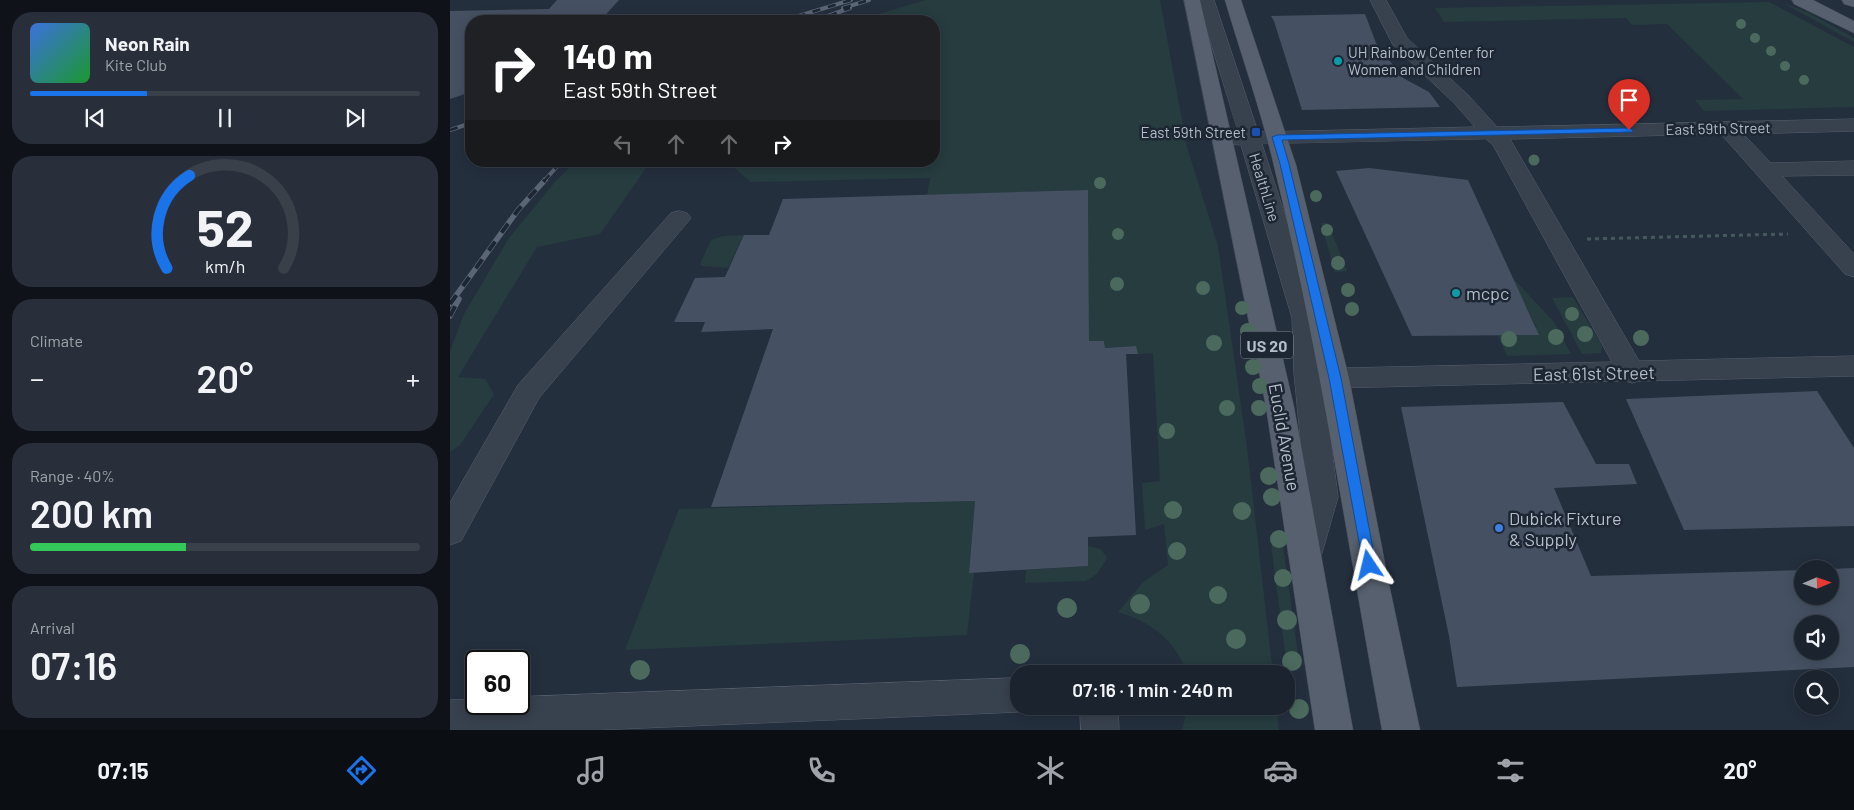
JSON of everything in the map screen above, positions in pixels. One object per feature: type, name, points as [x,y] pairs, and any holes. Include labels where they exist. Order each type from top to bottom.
[{"type":"main road","name":"Euclid Avenue","points":[[1192,0],[1280,407],[1334,730]]},
{"type":"main road","points":[[1234,0],[1285,164],[1335,378],[1372,584],[1401,730]]},
{"type":"main road","points":[[1800,0],[1854,28]]},
{"type":"main road","points":[[1850,0],[1854,2]]},
{"type":"street","name":"HealthLine","points":[[1206,0],[1296,284],[1305,318],[1308,373],[1322,497],[1305,553]]},
{"type":"street","points":[[1378,0],[1399,41],[1462,100],[1491,133],[1502,142],[1559,240],[1632,373]]},
{"type":"street","name":"East 59th Street","points":[[1222,139],[1854,125]]},
{"type":"street","points":[[1727,128],[1854,269]]},
{"type":"street","points":[[1765,170],[1854,168]]},
{"type":"street","points":[[450,532],[528,392],[679,218]]},
{"type":"street","name":"HealthLine","points":[[1305,318],[1335,378]]},
{"type":"street","name":"East 61st Street","points":[[1335,378],[1632,373],[1854,366]]},
{"type":"street","points":[[450,718],[1010,695]]},
{"type":"street","points":[[1099,715],[1100,730]]},
{"type":"path","points":[[1559,240],[1788,234]]},
{"type":"green space","points":[[925,0],[1160,0],[1187,147],[1218,246],[1247,447],[1272,665],[1183,665],[1176,651],[1161,634],[1141,621],[1118,612],[1143,582],[1168,565],[1164,524],[1145,530],[1142,483],[1160,481],[1153,353],[1138,354],[1135,346],[1105,348],[1104,341],[1089,341],[1088,190],[927,195],[930,178],[751,182],[733,167],[940,167],[940,15],[876,15]]},
{"type":"green space","points":[[1769,2],[1854,47],[1854,107],[1704,111],[1695,100],[1743,99],[1667,24],[1632,25],[1626,18],[1444,22],[1435,8]]},
{"type":"green space","points":[[1783,3],[1807,12],[1854,38],[1854,42]]},
{"type":"green space","points":[[570,167],[647,167],[600,234],[537,247],[458,377],[485,379],[494,394],[460,445],[450,452],[450,351],[464,314],[509,238],[555,182]]},
{"type":"green space","points":[[1321,223],[1328,223],[1347,271],[1335,272]]},
{"type":"green space","points":[[744,235],[728,268],[702,266],[700,264],[711,240],[723,236]]},
{"type":"green space","points":[[1510,275],[1555,323],[1571,354],[1507,356],[1495,330],[1537,328]]},
{"type":"green space","points":[[1573,297],[1602,346],[1601,353],[1582,354],[1552,298]]},
{"type":"green space","points":[[975,501],[969,572],[974,573],[967,635],[625,650],[679,509]]},
{"type":"green space","points":[[1271,545],[1283,545],[1300,668],[1295,668],[1295,665],[1287,665]]},
{"type":"green space","points":[[1088,546],[1101,549],[1107,558],[1097,574],[1086,581],[1025,583],[1026,570],[1088,566]]},
{"type":"green space","points":[[1186,715],[1277,715],[1279,730],[1182,730]]},
{"type":"building","points":[[557,0],[619,0],[605,15],[465,15],[465,94],[450,99],[450,11],[549,9]]},
{"type":"building","name":"UH Rainbow Center for Women and Children","points":[[1365,14],[1376,43],[1403,78],[1429,92],[1440,107],[1302,110],[1271,16]]},
{"type":"building","name":"mcpc","points":[[1369,168],[1468,180],[1539,335],[1412,336],[1336,171]]},
{"type":"building","points":[[1088,190],[1089,341],[1104,341],[1105,348],[1136,346],[1138,354],[1126,354],[1136,535],[1088,537],[1088,566],[969,573],[975,501],[711,507],[773,329],[701,332],[705,322],[674,322],[695,278],[725,277],[744,235],[769,235],[783,199]]},
{"type":"building","points":[[1817,391],[1854,448],[1854,526],[1684,530],[1626,399]]},
{"type":"building","name":"Dubick Fixture & Supply","points":[[1563,402],[1596,464],[1629,464],[1637,484],[1554,488],[1591,576],[1794,570],[1794,605],[1839,605],[1839,569],[1854,568],[1854,667],[1457,687],[1449,636],[1401,407]]},
{"type":"railway","points":[[802,15],[851,0]]},
{"type":"railway","points":[[843,8],[869,0]]},
{"type":"railway","points":[[831,15],[850,8]]},
{"type":"railway","points":[[450,130],[465,125]]},
{"type":"railway","points":[[544,181],[557,167]]},
{"type":"railway","points":[[450,304],[518,210],[545,180]]},
{"type":"railway","points":[[450,316],[459,299]]},
{"type":"place","name":"UH Rainbow Center for Women and Children","points":[[1338,61]]},
{"type":"place","name":"East 59th Street","points":[[1256,132]]},
{"type":"place","name":"mcpc","points":[[1456,293]]},
{"type":"place","name":"Dubick Fixture & Supply","points":[[1499,528]]},
{"type":"route","points":[[1369,565],[1335,378],[1277,137],[1629,130]]}]
